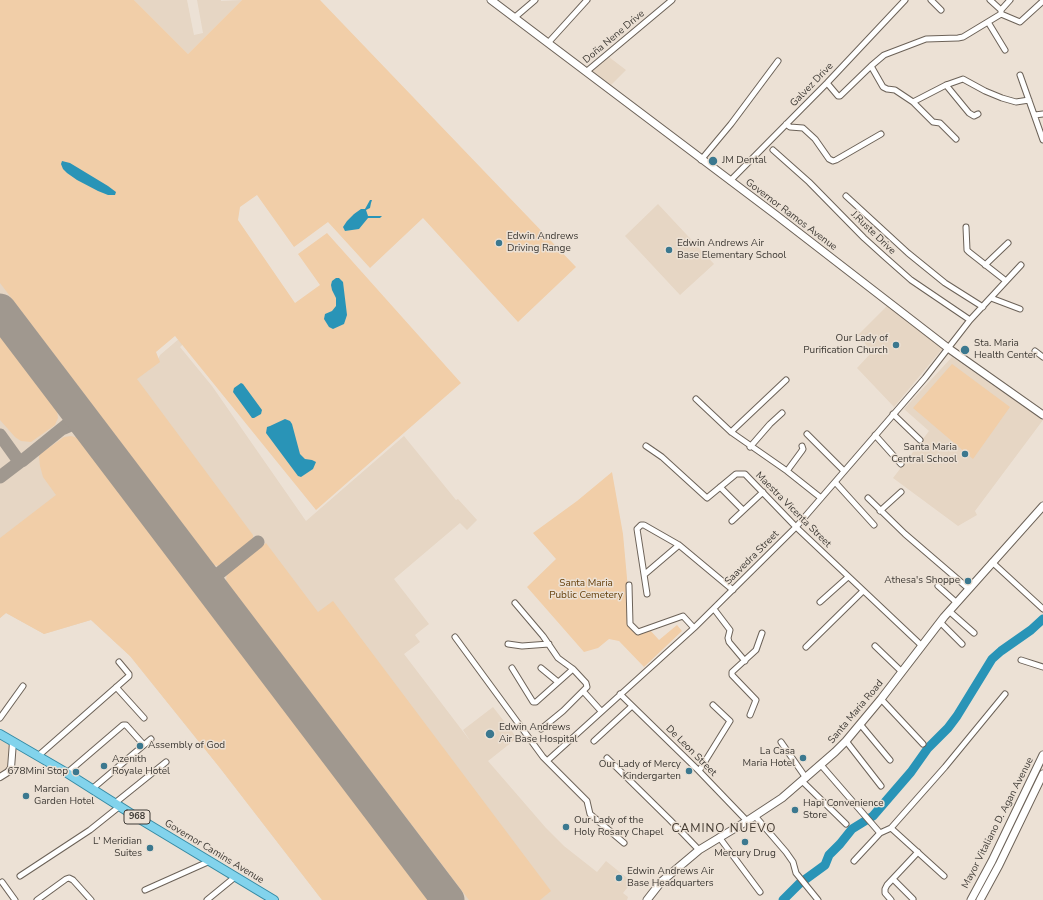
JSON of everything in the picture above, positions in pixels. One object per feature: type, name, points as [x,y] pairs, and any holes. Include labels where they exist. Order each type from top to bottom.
[{"type":"main road","name":"Governor Ramos Avenue","points":[[491,0],[948,348],[1043,415]]},
{"type":"main road","name":"Santa Maria Road","points":[[649,897],[661,882],[699,850],[747,822],[782,798],[821,765],[846,741],[881,699],[921,645],[949,611],[1043,506]]},
{"type":"main road","name":"Governor Camins Avenue","points":[[0,734],[67,773],[274,900]]},
{"type":"main road","name":"Mayor Vitaliano D. Agan Avenue","points":[[971,900],[992,861],[1043,755]]},
{"type":"main road","name":"Mayor Vitaliano D. Agan Avenue","points":[[980,900],[999,866],[1043,774]]},
{"type":"main road","points":[[992,861],[999,866]]},
{"type":"street","points":[[514,18],[535,0]]},
{"type":"street","points":[[548,44],[587,0]]},
{"type":"street","name":"Doña Nene Drive","points":[[586,72],[672,0]]},
{"type":"street","name":"Galvez Drive","points":[[730,181],[827,83],[905,0]]},
{"type":"street","points":[[932,0],[941,10]]},
{"type":"street","points":[[990,0],[1001,12],[1020,22],[1043,1]]},
{"type":"street","points":[[827,83],[838,96],[840,96],[870,66],[884,55],[926,39],[963,37],[988,22],[1001,12],[1010,0]]},
{"type":"street","points":[[988,22],[1004,50]]},
{"type":"street","points":[[701,160],[731,124],[778,61]]},
{"type":"street","points":[[870,66],[883,87],[895,90],[913,102],[933,122],[940,123],[956,139]]},
{"type":"street","points":[[1020,75],[1043,140]]},
{"type":"street","points":[[913,102],[946,85],[963,79],[1002,98],[1016,102],[1029,100]]},
{"type":"street","points":[[946,85],[969,113],[974,116],[978,114]]},
{"type":"street","points":[[1035,115],[1043,114]]},
{"type":"street","points":[[786,124],[790,127],[803,128],[816,139],[833,161],[881,134]]},
{"type":"street","name":"J.Ruste Drive","points":[[773,150],[809,182],[864,238],[900,271],[970,320]]},
{"type":"street","points":[[846,196],[908,253],[945,283],[983,307]]},
{"type":"street","points":[[966,227],[967,250],[1006,281]]},
{"type":"street","points":[[985,265],[1008,243]]},
{"type":"street","name":"Saavedra Street","points":[[547,761],[694,628],[796,527],[925,378],[970,320],[1021,265]]},
{"type":"street","points":[[991,298],[1020,309]]},
{"type":"street","points":[[1035,350],[1043,357]]},
{"type":"street","points":[[731,432],[786,380]]},
{"type":"street","points":[[696,399],[731,432],[750,447],[787,471],[821,498]]},
{"type":"street","points":[[750,447],[782,413]]},
{"type":"street","points":[[893,414],[920,440]]},
{"type":"street","points":[[808,434],[844,471]]},
{"type":"street","points":[[875,435],[901,464]]},
{"type":"street","name":"Maestra Vicenta Street","points":[[646,446],[662,457],[706,498],[709,498],[736,474],[745,474],[796,527],[921,645]]},
{"type":"street","points":[[787,471],[803,449],[802,446]]},
{"type":"street","points":[[835,482],[874,525]]},
{"type":"street","points":[[720,487],[743,510]]},
{"type":"street","points":[[732,521],[763,492]]},
{"type":"street","points":[[880,511],[901,492]]},
{"type":"street","points":[[868,498],[904,534],[969,589]]},
{"type":"street","points":[[647,594],[638,530],[639,527],[644,525],[679,545],[733,590]]},
{"type":"street","points":[[645,574],[679,545]]},
{"type":"street","points":[[992,562],[1043,608]]},
{"type":"street","points":[[820,602],[848,577]]},
{"type":"street","points":[[629,585],[630,624],[638,632],[683,616],[694,628]]},
{"type":"street","points":[[938,586],[957,603]]},
{"type":"street","points":[[806,647],[863,591]]},
{"type":"street","points":[[515,603],[549,644],[558,658],[573,669],[586,683],[587,687],[541,729]]},
{"type":"street","points":[[714,609],[730,630],[728,638],[729,642],[745,661]]},
{"type":"street","points":[[949,611],[974,633]]},
{"type":"street","points":[[940,622],[962,644]]},
{"type":"street","points":[[750,715],[756,700],[732,673],[756,650],[762,633]]},
{"type":"street","points":[[455,637],[547,761],[587,801],[590,814],[624,843]]},
{"type":"street","points":[[508,644],[522,646],[549,644]]},
{"type":"street","points":[[875,646],[902,672]]},
{"type":"street","points":[[1021,660],[1043,667]]},
{"type":"street","points":[[38,756],[130,675],[119,662]]},
{"type":"street","points":[[512,668],[535,702],[552,689],[573,669]]},
{"type":"street","points":[[541,668],[558,682]]},
{"type":"street","points":[[0,718],[23,686]]},
{"type":"street","points":[[116,687],[144,718]]},
{"type":"street","points":[[583,691],[601,711]]},
{"type":"street","name":"De Leon Street","points":[[620,694],[699,771],[747,822]]},
{"type":"street","points":[[854,861],[880,833],[891,828],[950,761],[1005,694]]},
{"type":"street","points":[[881,699],[923,744]]},
{"type":"street","points":[[699,771],[730,721],[713,705]]},
{"type":"street","points":[[594,741],[632,706]]},
{"type":"street","points":[[860,724],[890,760]]},
{"type":"street","points":[[67,773],[123,725],[126,725],[144,745]]},
{"type":"street","points":[[92,789],[151,739]]},
{"type":"street","points":[[846,741],[881,786]]},
{"type":"street","points":[[0,777],[11,768],[13,742]]},
{"type":"street","points":[[781,742],[804,779],[846,824]]},
{"type":"street","points":[[607,758],[699,850]]},
{"type":"street","points":[[20,876],[90,830],[166,762]]},
{"type":"street","points":[[821,765],[867,820],[880,833]]},
{"type":"street","points":[[755,816],[790,857],[796,874],[804,886],[818,900]]},
{"type":"street","points":[[891,828],[944,876]]},
{"type":"street","points":[[719,838],[760,892]]},
{"type":"street","points":[[891,900],[885,893],[885,889],[918,852]]},
{"type":"street","points":[[145,890],[210,862]]},
{"type":"street","points":[[207,900],[235,877]]},
{"type":"street","points":[[37,900],[69,878],[73,880],[91,900]]},
{"type":"street","points":[[893,879],[913,899]]},
{"type":"street","points":[[2,882],[15,900]]},
{"type":"shaded area","points":[[134,0],[187,0],[194,35],[203,33],[197,0],[242,0],[188,54]]},
{"type":"shaded area","points":[[609,57],[626,70],[611,85],[592,71]]},
{"type":"shaded area","points":[[0,198],[158,359],[160,355],[187,332],[191,337],[180,347],[212,386],[306,521],[404,436],[456,500],[458,499],[477,520],[467,530],[460,523],[394,579],[429,624],[415,635],[420,642],[404,654],[471,742],[463,730],[493,707],[517,738],[488,761],[546,828],[564,846],[597,872],[606,861],[632,882],[623,893],[628,897],[627,900],[322,900],[220,768],[130,656],[91,620],[44,634],[6,613],[0,618]]},
{"type":"shaded area","name":"Edwin Andrews Air Base Elementary School","points":[[658,204],[714,264],[680,295],[625,236]]},
{"type":"shaded area","points":[[888,305],[943,348],[894,407],[857,368],[872,352],[858,335]]},
{"type":"shaded area","name":"Santa Maria Central School","points":[[952,357],[1043,420],[975,511],[977,515],[958,526],[893,478],[929,431],[904,409]]},
{"type":"shaded area","points":[[0,738],[10,744],[9,768],[0,774]]},
{"type":"green space","points":[[0,0],[134,0],[188,54],[242,0],[320,0],[576,267],[518,322],[423,218],[370,268],[328,222],[294,247],[257,195],[240,207],[238,220],[295,303],[320,285],[298,254],[327,233],[461,383],[316,510],[175,336],[156,352],[160,362],[137,379],[253,535],[252,543],[223,565],[214,565],[0,283]]},
{"type":"green space","points":[[0,336],[57,411],[58,418],[55,425],[31,442],[21,441],[15,437],[0,420]]},
{"type":"green space","points":[[952,364],[1010,407],[973,459],[913,408]]},
{"type":"green space","points":[[71,436],[78,438],[430,900],[322,900],[220,768],[130,656],[91,620],[44,634],[6,613],[0,618],[0,538],[56,495],[43,477],[39,457],[40,454],[64,437]]},
{"type":"green space","name":"Santa Maria Public Cemetery","points":[[612,472],[623,534],[628,589],[628,624],[638,634],[650,630],[659,640],[677,625],[682,631],[644,667],[619,641],[609,639],[598,648],[584,652],[527,587],[556,559],[533,533],[577,501]]},
{"type":"green space","points":[[266,543],[318,612],[333,601],[551,891],[540,900],[469,900],[226,581],[227,572]]},
{"type":"water","points":[[62,161],[70,163],[108,186],[116,192],[115,195],[108,195],[77,180],[63,169],[61,164]]},
{"type":"water","points":[[370,200],[372,200],[370,208],[366,210],[368,216],[382,216],[380,218],[368,218],[359,229],[345,231],[343,227],[347,221],[361,209],[365,209]]},
{"type":"water","points":[[339,278],[343,282],[347,315],[344,324],[333,329],[329,327],[324,319],[325,314],[332,311],[336,306],[336,298],[331,285],[332,281]]},
{"type":"water","points":[[241,383],[262,410],[261,414],[254,418],[252,418],[233,392],[234,388]]},
{"type":"water","points":[[285,419],[290,421],[292,424],[300,454],[305,459],[316,462],[313,469],[301,477],[298,476],[266,433],[267,427]]},
{"type":"waterway","points":[[783,900],[799,884],[825,865],[829,855],[852,829],[873,816],[911,772],[928,748],[948,728],[992,659],[1031,630],[1043,619]]},
{"type":"taxiway","points":[[0,435],[18,460],[22,461],[69,423],[72,416],[71,404]]},
{"type":"taxiway","points":[[64,428],[73,424],[80,424],[92,431]]},
{"type":"taxiway","points":[[0,477],[21,461]]},
{"type":"taxiway","points":[[207,583],[258,542]]},
{"type":"runway","points":[[0,310],[448,900]]},
{"type":"place","name":"JM Dental","points":[[713,161]]},
{"type":"place","name":"Edwin Andrews Driving Range","points":[[499,243]]},
{"type":"place","name":"Edwin Andrews Air Base Elementary School","points":[[669,250]]},
{"type":"place","name":"Our Lady of Purification Church","points":[[896,345]]},
{"type":"place","name":"Sta. Maria Health Center","points":[[965,350]]},
{"type":"place","name":"Santa Maria Central School","points":[[965,454]]},
{"type":"place","name":"Athesa's Shoppe","points":[[968,581]]},
{"type":"place","name":"Edwin Andrews Air Base Hospital","points":[[490,734]]},
{"type":"place","name":"Assembly of God","points":[[140,746]]},
{"type":"place","name":"La Casa Maria Hotel","points":[[803,758]]},
{"type":"place","name":"Azenith Royale Hotel","points":[[104,766]]},
{"type":"place","name":"Our Lady of Mercy Kindergarten","points":[[689,771]]},
{"type":"place","name":"678Mini Stop","points":[[76,772]]},
{"type":"place","name":"Marcian Garden Hotel","points":[[26,796]]},
{"type":"place","name":"Hapi Convenience Store","points":[[795,810]]},
{"type":"place","name":"Our Lady of the Holy Rosary Chapel","points":[[566,827]]},
{"type":"place","name":"Mercury Drug","points":[[745,842]]},
{"type":"place","name":"L' Meridian Suites","points":[[150,848]]},
{"type":"place","name":"Edwin Andrews Air Base Headquarters","points":[[619,878]]},
{"type":"district","name":"CAMINO NUEVO","points":[[724,829]]}]
